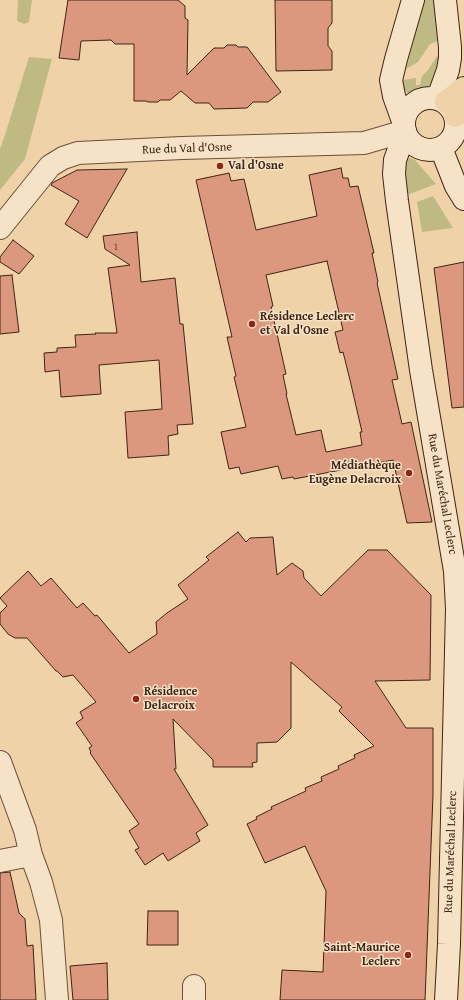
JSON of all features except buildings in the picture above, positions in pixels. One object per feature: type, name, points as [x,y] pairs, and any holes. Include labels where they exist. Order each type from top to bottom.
[{"type":"highway","points":[[451,107],[464,88]]},
{"type":"street","points":[[413,0],[391,80],[396,103],[405,131],[412,143],[418,147],[434,150],[447,144],[456,131],[457,124],[451,107],[448,70],[450,47],[445,0]]},
{"type":"street","points":[[405,131],[405,116],[414,102],[422,98],[430,97],[451,107]]},
{"type":"street","name":"Rue du Val d'Osne","points":[[0,228],[50,166],[63,158],[78,153],[182,148],[364,143],[405,131]]},
{"type":"street","name":"Rue du Maréchal Leclerc","points":[[405,131],[395,160],[394,174],[421,370],[455,571],[457,609],[450,920],[446,1000]]},
{"type":"street","points":[[441,148],[456,186],[464,199]]},
{"type":"street","points":[[0,762],[25,830],[31,856],[51,920],[57,1000]]},
{"type":"street","points":[[0,861],[31,856]]},
{"type":"shaded area","points":[[18,0],[32,0],[29,22],[24,24],[17,21]]},
{"type":"shaded area","points":[[424,0],[440,0],[441,40],[430,44],[418,62],[406,69]]},
{"type":"shaded area","points":[[439,53],[441,59],[431,87],[418,95],[410,95],[405,91],[402,85],[403,80],[416,78],[416,85],[420,85],[422,76],[428,70]]},
{"type":"shaded area","points":[[29,57],[52,59],[25,159],[0,190],[0,149]]},
{"type":"shaded area","points":[[410,158],[415,160],[436,184],[407,195],[403,160]]},
{"type":"shaded area","points":[[433,196],[453,228],[422,232],[417,202]]},
{"type":"place","name":"Val d'Osne","points":[[220,166]]},
{"type":"place","name":"Résidence Leclerc et Val d'Osne","points":[[252,324]]},
{"type":"place","name":"Médiathèque Eugène Delacroix","points":[[409,473]]},
{"type":"place","name":"Résidence Delacroix","points":[[136,699]]},
{"type":"place","name":"Saint-Maurice Leclerc","points":[[408,955]]}]
